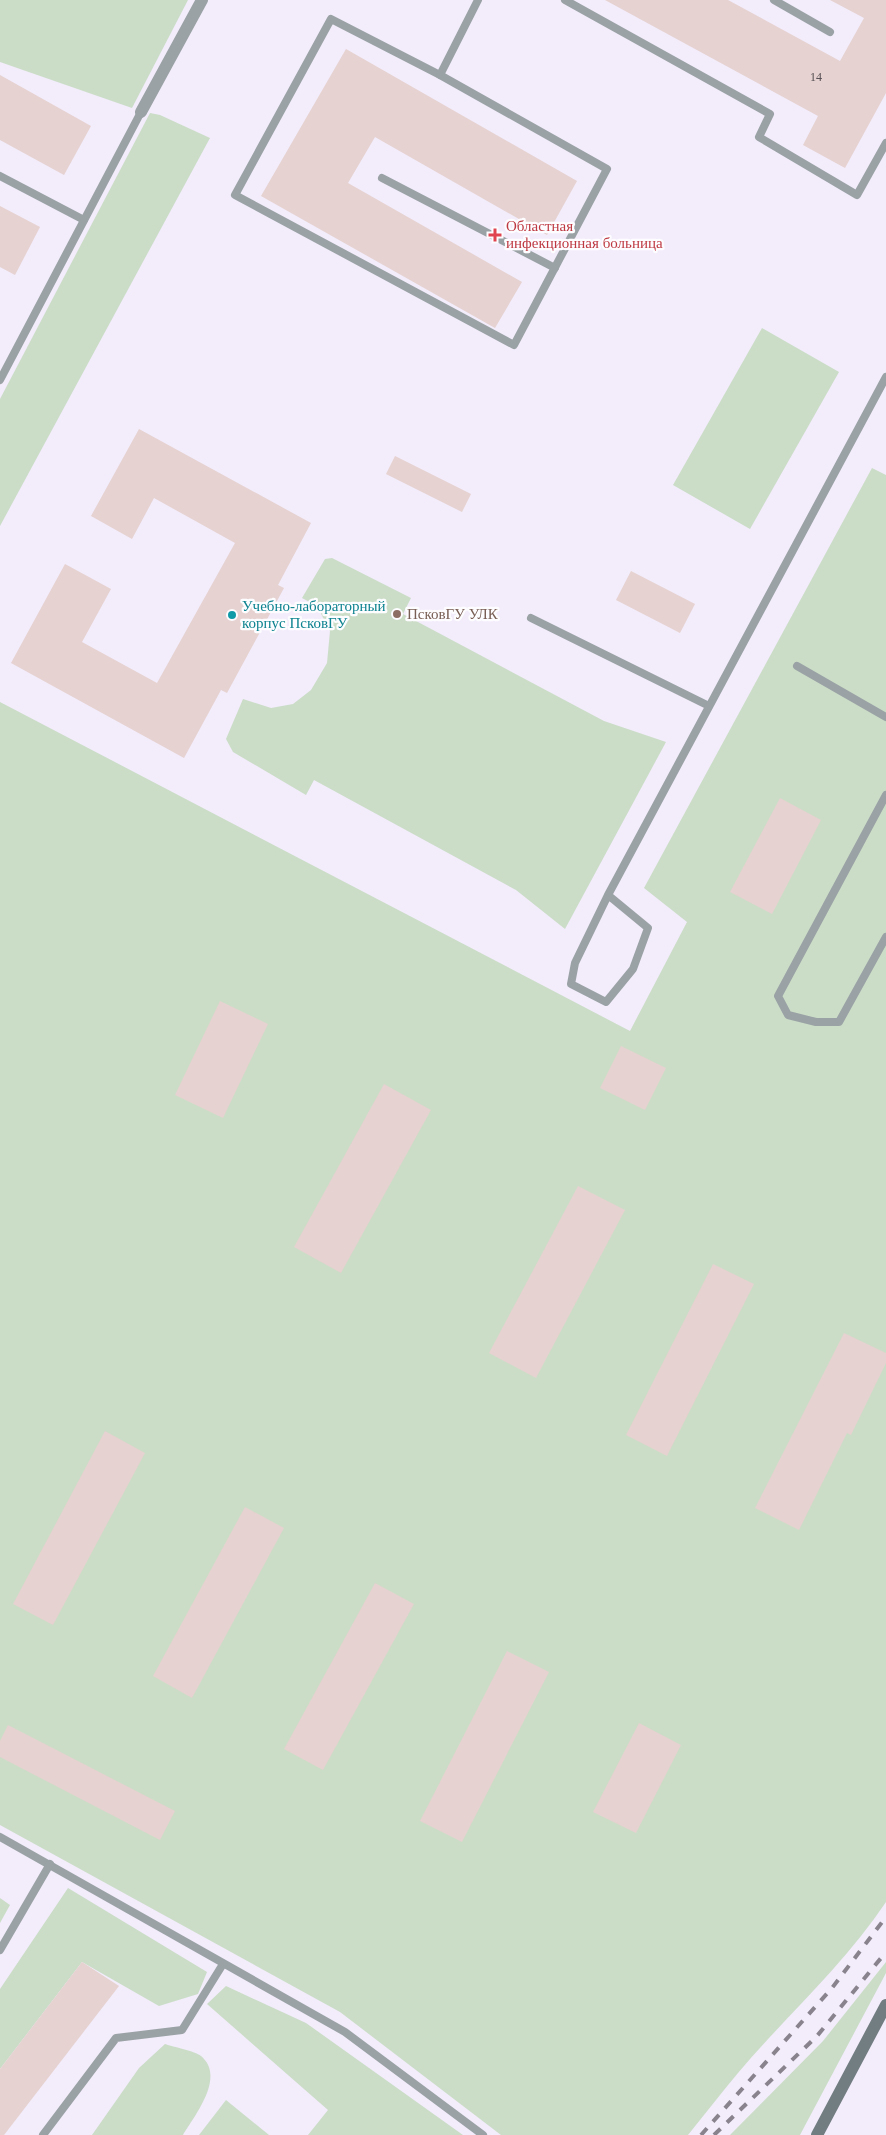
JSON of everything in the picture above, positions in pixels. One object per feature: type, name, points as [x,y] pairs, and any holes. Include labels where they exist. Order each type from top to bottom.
[{"type":"main road","points":[[816,2135],[886,2005]]},
{"type":"street","points":[[142,112],[202,0]]},
{"type":"lane","points":[[440,75],[478,0]]},
{"type":"lane","points":[[566,0],[770,114],[759,138],[857,195],[886,143]]},
{"type":"lane","points":[[774,0],[830,32]]},
{"type":"lane","points":[[331,19],[440,75],[606,169],[514,345],[235,196],[331,19]]},
{"type":"lane","points":[[0,380],[142,112]]},
{"type":"lane","points":[[0,176],[84,220]]},
{"type":"lane","points":[[382,178],[555,268]]},
{"type":"lane","points":[[608,895],[648,928],[633,969],[606,1002],[571,984],[575,962],[608,895],[886,377]]},
{"type":"lane","points":[[532,618],[709,706]]},
{"type":"lane","points":[[797,666],[886,717]]},
{"type":"lane","points":[[886,795],[778,996],[788,1015],[816,1022],[839,1022],[886,937]]},
{"type":"lane","points":[[0,1837],[345,2032],[483,2135]]},
{"type":"lane","points":[[0,1950],[50,1864]]},
{"type":"lane","points":[[43,2135],[116,2038],[182,2030],[223,1964]]},
{"type":"green space","points":[[0,0],[188,0],[132,108],[0,62]]},
{"type":"green space","points":[[150,113],[160,115],[210,138],[0,526],[0,399]]},
{"type":"green space","points":[[762,328],[839,372],[750,529],[673,485]]},
{"type":"green space","points":[[872,468],[886,475],[886,1902],[852,1947],[738,2073],[688,2135],[501,2135],[340,2012],[0,1825],[0,702],[630,1031],[687,922],[644,888]]},
{"type":"green space","points":[[332,558],[411,598],[403,614],[604,721],[666,742],[565,929],[516,890],[314,780],[306,795],[233,752],[226,739],[243,699],[271,708],[293,704],[311,690],[327,663],[330,631],[317,606],[302,598],[325,559]]},
{"type":"green space","points":[[68,1888],[207,1972],[198,1994],[159,2006],[82,1962],[0,2069],[0,1989]]},
{"type":"green space","points":[[0,1898],[10,1905],[0,1923]]},
{"type":"green space","points":[[886,1962],[886,1973],[800,2135],[730,2135],[823,2041]]},
{"type":"green space","points":[[226,1986],[306,2023],[463,2135],[308,2135],[328,2110],[207,2004]]},
{"type":"green space","points":[[165,2044],[201,2056],[208,2065],[210,2074],[206,2096],[183,2135],[92,2135],[139,2068]]},
{"type":"green space","points":[[226,2100],[269,2135],[199,2135]]},
{"type":"building","points":[[605,0],[728,0],[840,61],[864,18],[830,0],[886,0],[886,93],[845,168],[803,145],[818,116]]},
{"type":"building","points":[[346,49],[577,181],[547,235],[375,137],[348,183],[522,282],[495,328],[261,196]]},
{"type":"building","points":[[0,75],[91,126],[64,175],[0,140]]},
{"type":"building","points":[[0,206],[40,227],[15,275],[0,267]]},
{"type":"building","name":"Учебно-лабораторный корпус ПсковГУ","points":[[139,429],[311,523],[278,585],[284,588],[227,693],[221,690],[184,758],[11,663],[65,564],[111,589],[82,642],[157,683],[235,543],[154,498],[132,539],[91,516]]},
{"type":"building","points":[[395,456],[471,494],[462,512],[386,474]]},
{"type":"building","points":[[631,571],[695,604],[680,633],[616,600]]},
{"type":"building","points":[[780,798],[821,820],[772,914],[730,892]]},
{"type":"building","points":[[220,1001],[268,1024],[223,1118],[175,1095]]},
{"type":"building","points":[[621,1046],[666,1068],[645,1110],[600,1088]]},
{"type":"building","points":[[384,1084],[431,1110],[341,1273],[294,1247]]},
{"type":"building","points":[[578,1186],[625,1210],[536,1378],[489,1353]]},
{"type":"building","points":[[713,1264],[754,1284],[667,1456],[626,1435]]},
{"type":"building","points":[[844,1333],[886,1353],[886,1363],[851,1435],[847,1433],[799,1530],[755,1508]]},
{"type":"building","points":[[105,1431],[145,1453],[53,1625],[13,1604]]},
{"type":"building","points":[[245,1507],[284,1528],[192,1698],[153,1676]]},
{"type":"building","points":[[375,1583],[414,1604],[323,1770],[284,1749]]},
{"type":"building","points":[[507,1651],[549,1672],[462,1842],[420,1821]]},
{"type":"building","points":[[639,1723],[681,1745],[636,1833],[593,1812]]},
{"type":"building","points":[[8,1725],[175,1811],[160,1840],[0,1757],[0,1741]]},
{"type":"building","points":[[82,1962],[119,1986],[4,2135],[0,2135],[0,2069]]},
{"type":"railway","points":[[701,2135],[832,1988],[886,1917]]},
{"type":"railway","points":[[714,2135],[817,2036],[886,1952]]},
{"type":"place","name":"Областная инфекционная больница","points":[[495,235]]},
{"type":"place","name":"ПсковГУ УЛК","points":[[397,614]]},
{"type":"place","name":"Учебно-лабораторный корпус ПсковГУ","points":[[232,615]]}]
